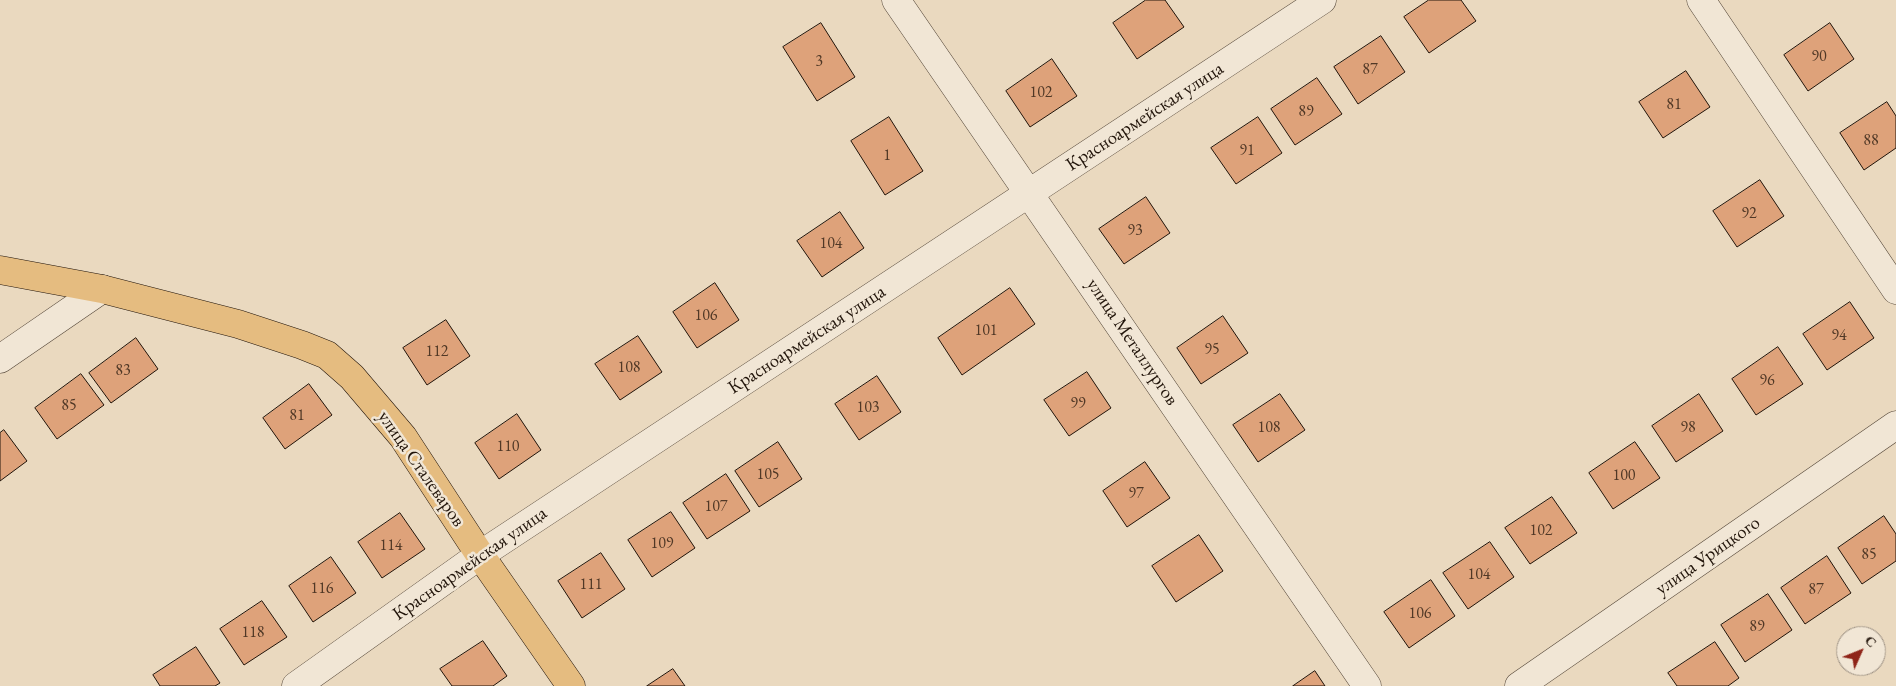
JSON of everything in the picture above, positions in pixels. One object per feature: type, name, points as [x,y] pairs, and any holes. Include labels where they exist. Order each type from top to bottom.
[{"type":"main road","name":"улица Сталеваров","points":[[0,270],[102,289],[238,324],[302,344],[327,355],[352,377],[403,437],[480,555],[571,686]]},
{"type":"street","name":"улица Металлургов","points":[[896,0],[1367,686]]},
{"type":"street","name":"Красноармейская улица","points":[[296,686],[480,555],[1322,0]]},
{"type":"street","points":[[1701,0],[1896,290]]},
{"type":"street","points":[[0,359],[102,289]]},
{"type":"street","name":"улица Урицкого","points":[[1520,686],[1896,425]]},
{"type":"building","points":[[1146,0],[1165,0],[1184,27],[1137,59],[1113,23]]},
{"type":"building","points":[[1429,0],[1461,0],[1476,21],[1429,53],[1404,17]]},
{"type":"building","points":[[821,23],[855,77],[817,101],[783,47]]},
{"type":"building","points":[[1830,23],[1854,59],[1808,91],[1784,55]]},
{"type":"building","points":[[1381,36],[1405,72],[1358,104],[1334,67]]},
{"type":"building","points":[[1052,59],[1077,96],[1030,127],[1006,91]]},
{"type":"building","points":[[1686,71],[1710,107],[1663,138],[1639,102]]},
{"type":"building","points":[[1317,78],[1342,114],[1295,145],[1271,109]]},
{"type":"building","points":[[1887,102],[1896,116],[1896,148],[1864,170],[1840,133]]},
{"type":"building","points":[[889,117],[923,171],[885,195],[851,141]]},
{"type":"building","points":[[1258,117],[1282,153],[1236,184],[1211,148]]},
{"type":"building","points":[[1760,180],[1784,216],[1737,247],[1713,211]]},
{"type":"building","points":[[1146,197],[1170,233],[1124,264],[1099,229]]},
{"type":"building","points":[[840,212],[864,248],[822,277],[797,241]]},
{"type":"building","points":[[715,283],[739,320],[697,348],[673,312]]},
{"type":"building","points":[[1010,288],[1035,324],[962,375],[938,338]]},
{"type":"building","points":[[1850,302],[1874,338],[1827,370],[1803,334]]},
{"type":"building","points":[[1223,316],[1248,353],[1201,384],[1177,348]]},
{"type":"building","points":[[446,320],[470,356],[427,385],[403,348]]},
{"type":"building","points":[[638,336],[662,372],[620,400],[595,364]]},
{"type":"building","points":[[136,338],[158,369],[111,403],[89,373]]},
{"type":"building","points":[[1778,347],[1803,384],[1756,415],[1732,379]]},
{"type":"building","points":[[1087,372],[1111,408],[1069,436],[1044,400]]},
{"type":"building","points":[[81,374],[104,405],[57,439],[35,408]]},
{"type":"building","points":[[877,376],[901,412],[859,440],[835,404]]},
{"type":"building","points":[[309,384],[332,415],[285,449],[263,418]]},
{"type":"building","points":[[1280,394],[1305,430],[1258,462],[1233,425]]},
{"type":"building","points":[[1699,394],[1723,431],[1676,462],[1652,426]]},
{"type":"building","points":[[517,414],[541,450],[499,479],[475,443]]},
{"type":"building","points":[[4,430],[27,461],[0,481],[0,433]]},
{"type":"building","points":[[778,442],[802,479],[759,507],[735,471]]},
{"type":"building","points":[[1635,442],[1660,478],[1613,509],[1589,473]]},
{"type":"building","points":[[1145,462],[1170,498],[1127,527],[1103,491]]},
{"type":"building","points":[[726,474],[750,511],[707,539],[683,503]]},
{"type":"building","points":[[1552,497],[1577,533],[1530,564],[1505,528]]},
{"type":"building","points":[[671,512],[695,548],[652,577],[628,540]]},
{"type":"building","points":[[400,513],[425,549],[382,578],[358,542]]},
{"type":"building","points":[[1884,516],[1896,534],[1896,561],[1862,584],[1838,548]]},
{"type":"building","points":[[1199,535],[1223,571],[1176,602],[1152,566]]},
{"type":"building","points":[[1490,542],[1514,577],[1468,609],[1443,573]]},
{"type":"building","points":[[601,553],[625,589],[582,618],[558,581]]},
{"type":"building","points":[[1827,556],[1851,593],[1805,624],[1781,588]]},
{"type":"building","points":[[331,557],[356,593],[313,622],[289,586]]},
{"type":"building","points":[[1431,580],[1455,616],[1409,648],[1384,612]]},
{"type":"building","points":[[1768,594],[1792,630],[1745,662],[1721,625]]},
{"type":"building","points":[[262,601],[287,637],[244,665],[220,629]]},
{"type":"building","points":[[483,641],[507,676],[493,686],[452,686],[440,669]]},
{"type":"building","points":[[1715,642],[1739,678],[1728,686],[1677,686],[1668,673]]},
{"type":"building","points":[[196,647],[220,683],[215,686],[160,686],[153,675]]},
{"type":"building","points":[[673,669],[685,686],[647,686]]},
{"type":"building","points":[[1315,671],[1325,686],[1293,686]]}]
